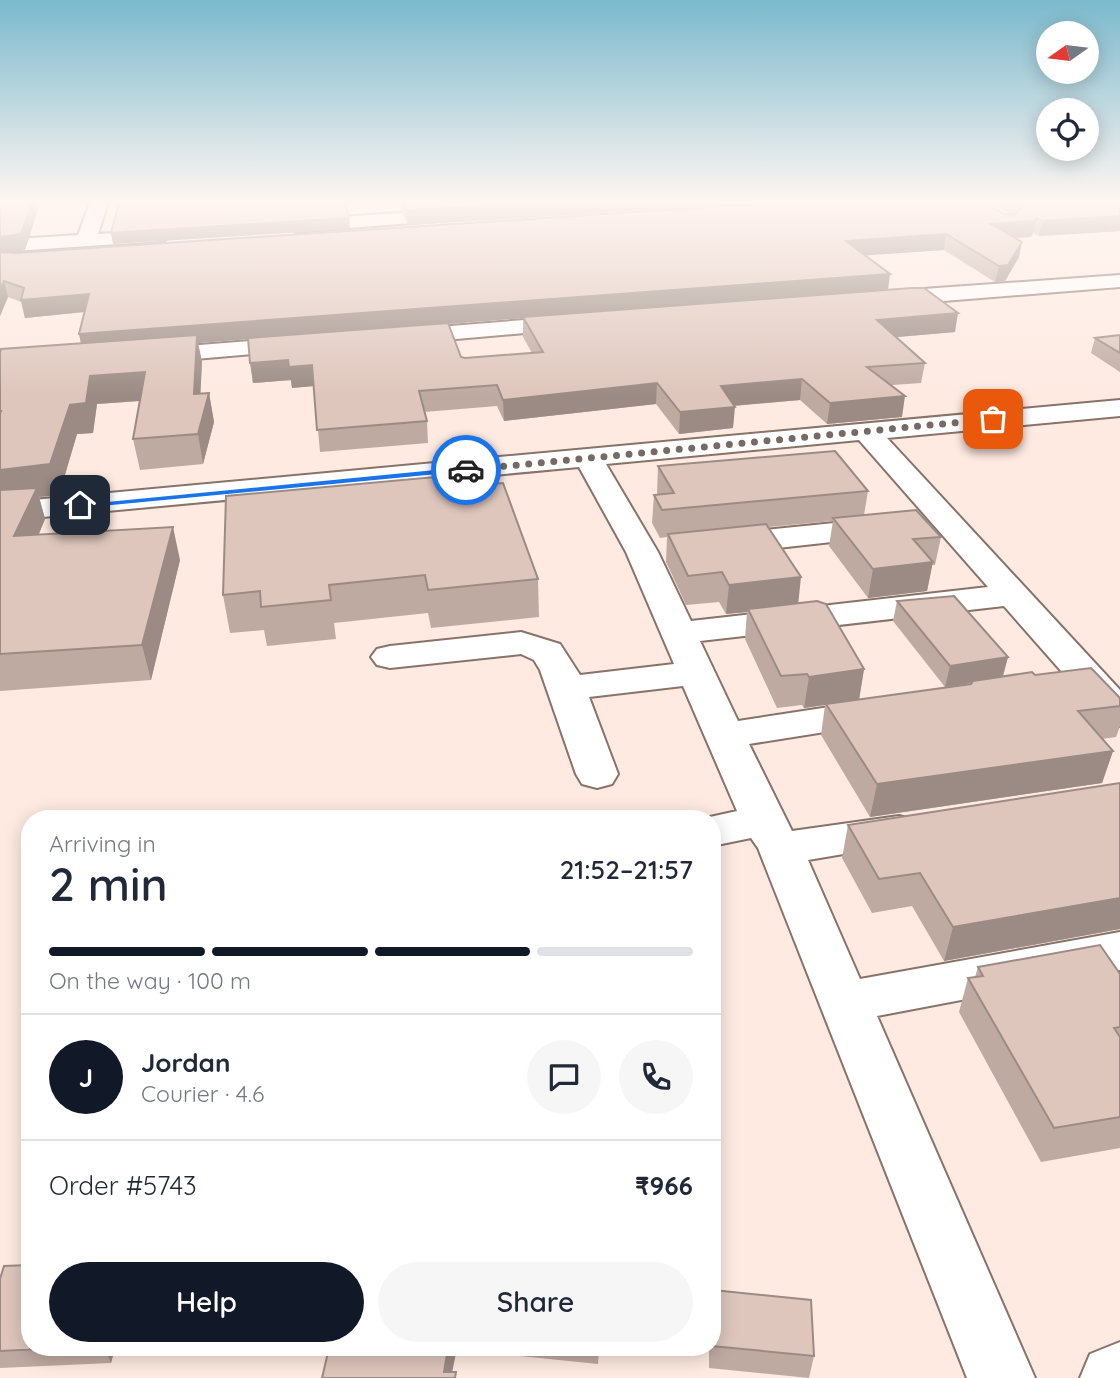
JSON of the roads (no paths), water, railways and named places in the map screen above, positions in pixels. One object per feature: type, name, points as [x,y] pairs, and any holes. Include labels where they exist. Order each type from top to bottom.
[{"type":"street","points":[[857,301],[1120,281]]},
{"type":"street","points":[[373,339],[595,322]]},
{"type":"street","points":[[124,358],[318,343]]},
{"type":"street","points":[[0,512],[1120,408]]},
{"type":"street","points":[[865,430],[1120,714]]},
{"type":"street","points":[[588,458],[670,549],[687,653],[845,1002],[1001,1378]]},
{"type":"street","points":[[670,549],[948,522]]},
{"type":"street","points":[[565,688],[687,653],[1011,595]]},
{"type":"street","points":[[390,657],[521,643],[541,646],[554,656],[597,774]]},
{"type":"street","points":[[1049,685],[1089,679]]},
{"type":"street","points":[[725,735],[914,706]]},
{"type":"street","points":[[721,832],[771,835],[943,824]]},
{"type":"street","points":[[845,1002],[1120,951]]},
{"type":"street","points":[[1114,1378],[1120,1376]]}]
